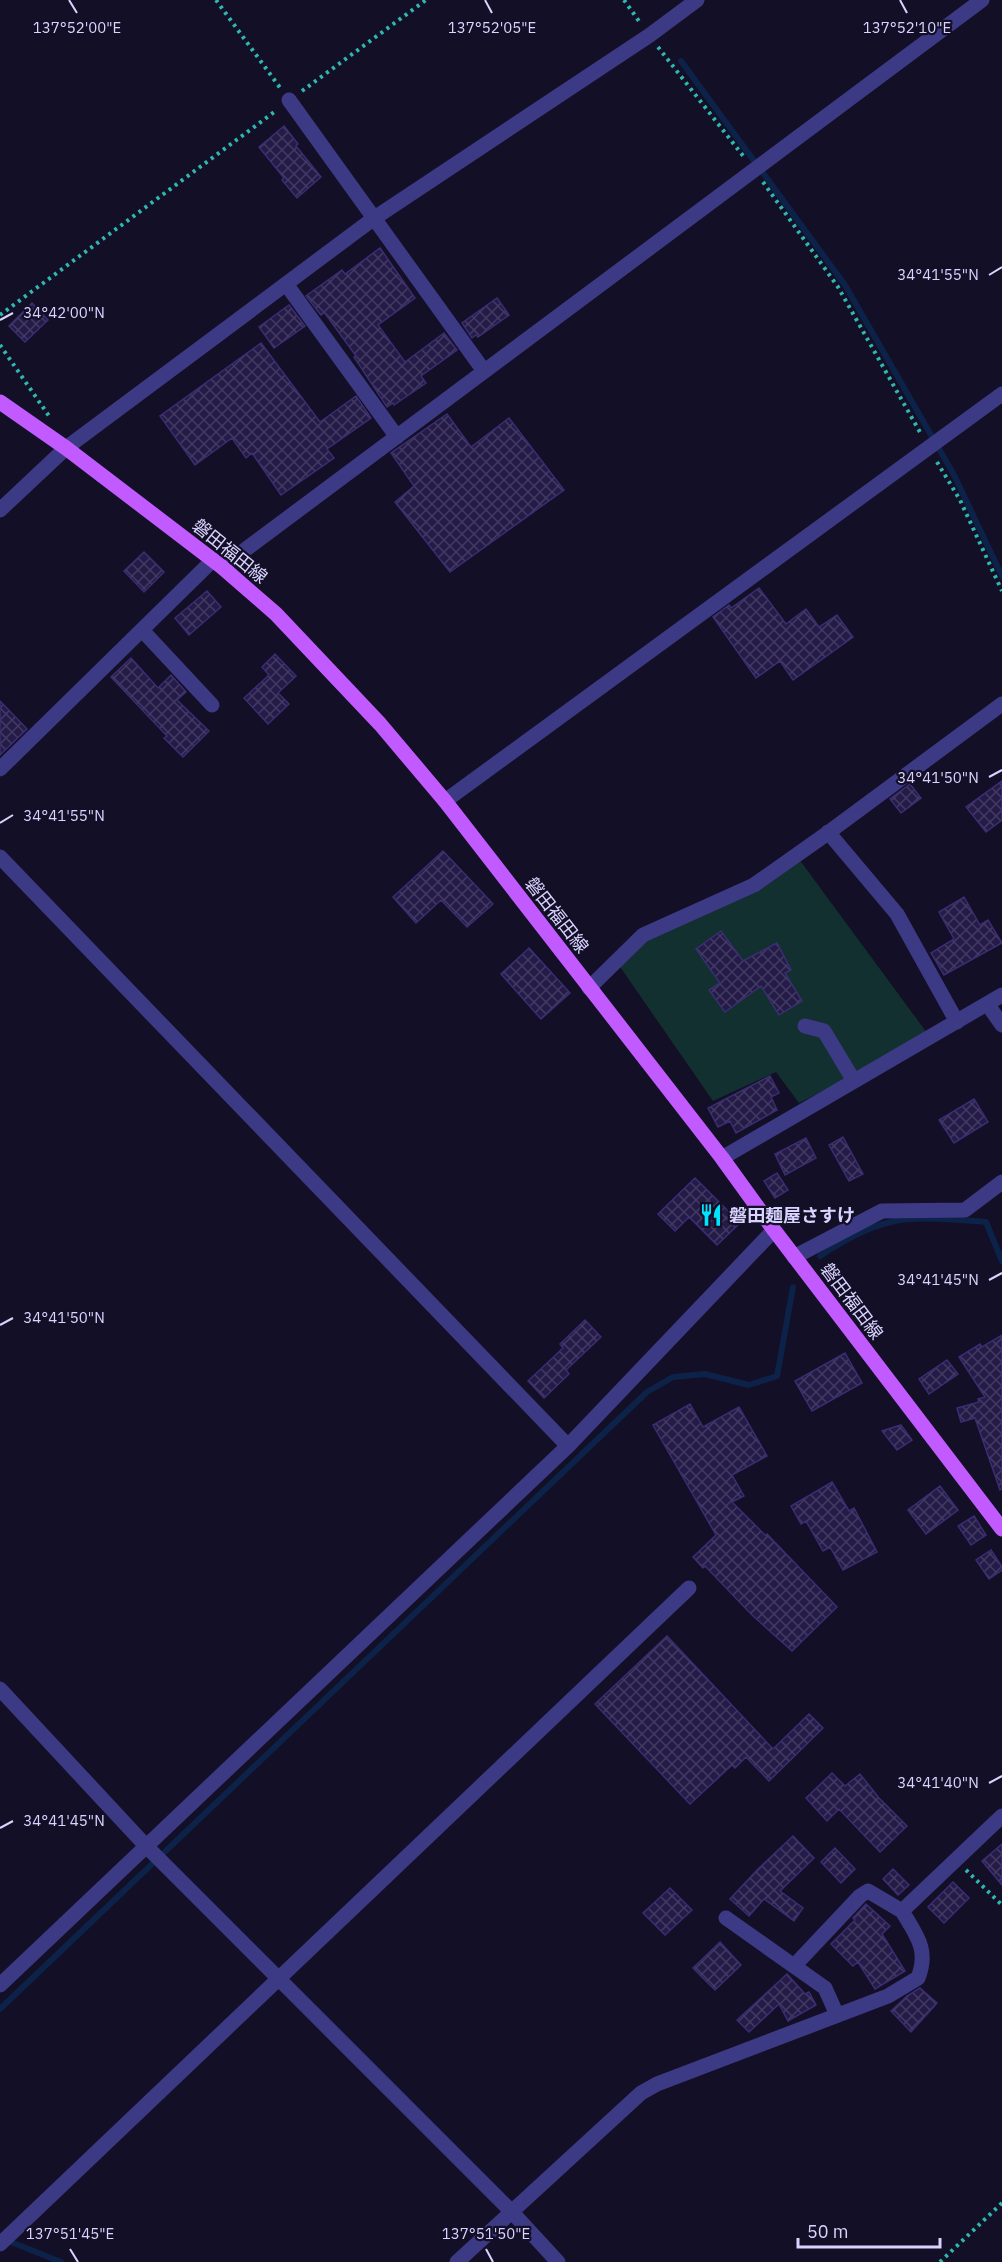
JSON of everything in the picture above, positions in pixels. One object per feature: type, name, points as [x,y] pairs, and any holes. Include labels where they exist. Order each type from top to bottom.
[{"type":"main road","name":"磐田福田線","points":[[0,402],[66,448],[218,563],[276,614],[380,724],[445,801],[722,1158],[794,1257],[997,1514],[1002,1529]]},
{"type":"street","points":[[0,510],[66,448],[373,219],[650,36],[697,0]]},
{"type":"street","points":[[0,769],[142,630],[218,563],[397,437],[982,0]]},
{"type":"street","points":[[289,100],[484,371]]},
{"type":"street","points":[[286,284],[397,437]]},
{"type":"street","points":[[445,801],[1002,394]]},
{"type":"street","points":[[142,630],[212,705]]},
{"type":"street","points":[[589,988],[643,935],[754,885],[1002,704]]},
{"type":"street","points":[[828,832],[897,914],[957,1022]]},
{"type":"street","points":[[0,857],[568,1446]]},
{"type":"street","points":[[722,1158],[1002,995]]},
{"type":"street","points":[[988,1005],[1002,1025]]},
{"type":"street","points":[[806,1026],[824,1031],[854,1081]]},
{"type":"street","points":[[794,1257],[882,1211],[965,1210],[1002,1182]]},
{"type":"street","points":[[0,1985],[568,1446],[774,1230]]},
{"type":"street","points":[[0,2244],[688,1587]]},
{"type":"street","points":[[0,1689],[146,1846],[511,2211],[558,2262]]},
{"type":"street","points":[[902,1911],[1002,1816]]},
{"type":"street","points":[[457,2262],[641,2093],[888,1996],[918,1978],[924,1964],[923,1951],[902,1911],[868,1891],[860,1896],[794,1966]]},
{"type":"street","points":[[726,1918],[825,1988],[837,2016]]},
{"type":"path","points":[[216,0],[289,100]]},
{"type":"path","points":[[0,315],[426,0]]},
{"type":"path","points":[[624,0],[650,36],[759,166],[838,287],[960,500],[1002,591]]},
{"type":"path","points":[[0,345],[50,417]]},
{"type":"path","points":[[955,1859],[1002,1905]]},
{"type":"path","points":[[940,2262],[1002,2203]]},
{"type":"green space","points":[[796,855],[930,1037],[799,1103],[776,1072],[713,1101],[616,961],[657,928]]},
{"type":"building","points":[[284,126],[298,144],[296,146],[321,177],[297,198],[259,147]]},
{"type":"building","points":[[380,248],[415,298],[378,325],[405,362],[444,333],[457,350],[421,376],[426,383],[394,405],[393,403],[387,407],[354,357],[356,356],[324,312],[321,315],[306,296],[342,270],[345,274]]},
{"type":"building","points":[[497,298],[509,315],[478,337],[476,335],[472,338],[462,323]]},
{"type":"building","points":[[32,303],[48,320],[25,342],[9,326]]},
{"type":"building","points":[[289,305],[305,326],[274,348],[259,327]]},
{"type":"building","points":[[261,343],[320,422],[356,396],[371,418],[327,449],[334,458],[281,495],[252,453],[246,458],[232,438],[195,465],[160,416]]},
{"type":"building","points":[[447,414],[471,447],[509,418],[564,490],[450,572],[395,502],[414,486],[391,453]]},
{"type":"building","points":[[144,552],[164,572],[144,592],[124,571]]},
{"type":"building","points":[[759,588],[786,624],[806,609],[819,627],[837,615],[853,637],[793,680],[780,661],[756,678],[713,617],[729,605],[731,608]]},
{"type":"building","points":[[207,591],[221,607],[189,635],[175,618]]},
{"type":"building","points":[[275,654],[296,676],[278,693],[289,704],[268,724],[244,698],[269,675],[262,667]]},
{"type":"building","points":[[131,658],[158,688],[171,675],[186,692],[177,700],[209,731],[183,757],[164,738],[167,736],[111,677]]},
{"type":"building","points":[[0,701],[27,729],[0,755]]},
{"type":"building","points":[[1002,781],[1002,820],[986,832],[966,807]]},
{"type":"building","points":[[910,784],[921,798],[901,813],[890,799]]},
{"type":"building","points":[[443,851],[493,904],[467,927],[441,900],[416,923],[393,897]]},
{"type":"building","points":[[964,897],[980,925],[988,920],[1002,943],[944,975],[931,953],[954,939],[939,912]]},
{"type":"building","points":[[721,931],[743,961],[777,943],[791,970],[785,973],[802,1001],[779,1015],[761,986],[725,1012],[709,990],[720,983],[696,949]]},
{"type":"building","points":[[529,948],[570,993],[541,1019],[501,974]]},
{"type":"building","points":[[770,1076],[779,1093],[771,1097],[777,1110],[736,1133],[730,1121],[718,1127],[708,1108]]},
{"type":"building","points":[[974,1099],[988,1122],[954,1143],[939,1120]]},
{"type":"building","points":[[843,1137],[863,1174],[849,1181],[829,1145]]},
{"type":"building","points":[[806,1138],[816,1158],[785,1175],[775,1154]]},
{"type":"building","points":[[777,1173],[788,1190],[775,1198],[764,1181]]},
{"type":"building","points":[[695,1178],[740,1223],[717,1245],[689,1217],[675,1231],[658,1214]]},
{"type":"building","points":[[585,1320],[601,1337],[566,1370],[569,1374],[544,1398],[528,1381],[563,1348],[560,1344]]},
{"type":"building","points":[[1002,1335],[1002,1489],[1000,1490],[975,1418],[961,1422],[957,1408],[979,1402],[978,1399],[985,1397],[959,1357],[980,1344],[982,1347]]},
{"type":"building","points":[[845,1353],[862,1383],[812,1411],[795,1381]]},
{"type":"building","points":[[947,1360],[958,1374],[929,1394],[919,1379]]},
{"type":"building","points":[[690,1404],[703,1427],[739,1407],[767,1456],[732,1475],[744,1496],[732,1502],[766,1536],[767,1534],[837,1607],[792,1651],[693,1557],[716,1535],[653,1425]]},
{"type":"building","points":[[901,1425],[912,1440],[897,1450],[882,1431]]},
{"type":"building","points":[[832,1482],[849,1511],[854,1508],[877,1552],[843,1570],[830,1547],[823,1551],[806,1521],[801,1524],[791,1506]]},
{"type":"building","points":[[940,1486],[958,1510],[926,1534],[908,1510]]},
{"type":"building","points":[[974,1516],[986,1535],[971,1545],[958,1526]]},
{"type":"building","points":[[991,1550],[1002,1570],[989,1579],[976,1560]]},
{"type":"building","points":[[667,1636],[773,1749],[809,1714],[823,1728],[769,1781],[746,1757],[735,1768],[732,1765],[690,1804],[595,1704]]},
{"type":"building","points":[[832,1773],[845,1786],[860,1774],[879,1798],[907,1826],[880,1852],[839,1809],[827,1821],[806,1798]]},
{"type":"building","points":[[793,1836],[814,1858],[780,1891],[803,1908],[794,1921],[764,1899],[749,1916],[730,1899]]},
{"type":"building","points":[[1002,1844],[1002,1885],[982,1861]]},
{"type":"building","points":[[835,1848],[855,1869],[841,1883],[821,1862]]},
{"type":"building","points":[[893,1869],[909,1885],[898,1895],[883,1879]]},
{"type":"building","points":[[953,1882],[969,1898],[944,1923],[928,1907]]},
{"type":"building","points":[[670,1888],[692,1910],[665,1935],[643,1913]]},
{"type":"building","points":[[866,1904],[890,1926],[882,1934],[905,1971],[875,1989],[858,1962],[853,1966],[831,1944],[855,1920],[853,1918]]},
{"type":"building","points":[[720,1942],[741,1965],[715,1990],[693,1968]]},
{"type":"building","points":[[787,1974],[805,1994],[809,1992],[816,2005],[788,2021],[779,2004],[749,2032],[737,2020]]},
{"type":"building","points":[[920,1988],[937,2003],[911,2032],[891,2011],[907,1996]]},
{"type":"waterway","points":[[681,61],[845,285],[954,475],[1002,576]]},
{"type":"waterway","points":[[820,1256],[852,1236],[878,1226],[910,1219],[936,1219],[986,1222],[1002,1261]]},
{"type":"waterway","points":[[0,2009],[647,1392],[673,1377],[705,1374],[749,1385],[777,1376],[793,1287]]},
{"type":"waterway","points":[[6,2240],[61,2262]]},
{"type":"place","name":"磐田麺屋さすけ","points":[[711,1215]]}]
